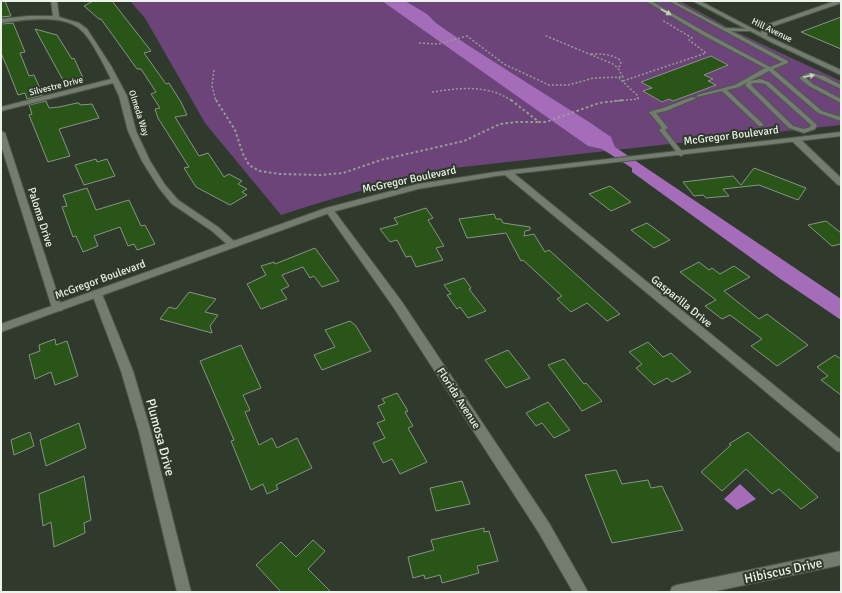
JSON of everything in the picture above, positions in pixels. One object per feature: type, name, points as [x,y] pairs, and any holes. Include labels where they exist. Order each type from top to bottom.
[{"type":"street","points":[[54,1],[56,18]]},
{"type":"street","name":"Hill Avenue","points":[[696,1],[751,30],[841,73]]},
{"type":"street","points":[[820,1],[830,5]]},
{"type":"street","points":[[764,36],[765,27],[841,1]]},
{"type":"street","name":"Olmeda Way","points":[[1,22],[28,18],[56,18],[77,24],[84,30],[108,66],[123,96],[132,131],[146,161],[162,186],[175,202],[215,229],[232,244]]},
{"type":"street","name":"Silvestre Drive","points":[[1,109],[115,80]]},
{"type":"street","name":"Paloma Drive","points":[[1,133],[57,308]]},
{"type":"street","name":"McGregor Boulevard","points":[[1,328],[329,210],[418,187],[508,173],[681,154],[841,134]]},
{"type":"street","points":[[796,140],[841,183]]},
{"type":"street","name":"Gasparilla Drive","points":[[508,173],[841,447]]},
{"type":"street","name":"Florida Avenue","points":[[329,210],[398,305],[544,528],[581,592]]},
{"type":"street","name":"Plumosa Drive","points":[[97,294],[127,372],[143,425],[184,592]]},
{"type":"street","name":"Hibiscus Drive","points":[[678,592],[841,558]]},
{"type":"lane","points":[[648,1],[770,69],[820,112],[841,119]]},
{"type":"lane","points":[[671,1],[786,62],[770,69],[748,83],[748,85],[791,127],[806,131],[814,138]]},
{"type":"lane","points":[[723,29],[751,30]]},
{"type":"lane","points":[[841,87],[816,74],[811,74],[802,78],[811,85],[841,101]]},
{"type":"lane","points":[[681,154],[662,130],[665,128],[652,112],[664,110],[696,97],[753,80],[767,82],[814,125],[813,129],[806,131]]},
{"type":"lane","points":[[723,89],[761,125]]},
{"type":"path","points":[[622,81],[706,53],[689,40],[692,38],[669,26],[660,19]]},
{"type":"path","points":[[544,35],[613,64],[618,68],[623,76],[619,78]]},
{"type":"path","points":[[214,70],[211,81],[212,89],[221,110],[234,130],[247,163],[253,170],[266,174],[340,174],[382,160],[464,141],[478,136],[496,125],[508,122],[546,122],[599,103],[638,99],[638,96],[619,78],[594,78],[568,85],[549,85],[504,64],[467,36],[462,36],[438,44],[419,44]]},
{"type":"path","points":[[588,53],[608,54],[616,57],[620,60],[621,64],[618,68]]},
{"type":"path","points":[[432,92],[447,90],[489,90],[499,93],[539,122]]},
{"type":"shaded area","points":[[130,1],[680,1],[736,32],[841,81],[841,125],[454,168],[367,189],[281,215],[205,123],[145,18]]},
{"type":"shaded area","points":[[382,1],[405,1],[427,14],[436,23],[466,44],[611,137],[615,147],[841,299],[841,320],[779,278],[632,172],[632,168],[602,149],[588,146]]},
{"type":"shaded area","points":[[740,484],[756,499],[737,510],[724,499]]},
{"type":"building","points":[[1,1],[5,1],[11,16],[1,17]]},
{"type":"building","points":[[93,1],[112,1],[151,51],[144,53],[166,84],[169,83],[181,102],[187,115],[175,117],[199,156],[208,153],[224,177],[229,174],[242,181],[238,184],[247,189],[242,192],[247,195],[230,205],[196,187],[184,168],[189,167],[158,118],[155,109],[160,108],[151,94],[156,92],[141,69],[137,69],[101,19],[99,19],[84,6]]},
{"type":"building","points":[[841,17],[841,49],[801,32]]},
{"type":"building","points":[[13,23],[25,52],[20,53],[29,76],[34,75],[43,95],[27,99],[25,93],[18,95],[1,53],[1,24]]},
{"type":"building","points":[[35,29],[57,35],[72,59],[74,58],[83,78],[64,82]]},
{"type":"building","points":[[711,56],[728,65],[704,75],[713,79],[708,81],[716,85],[673,101],[669,99],[662,102],[643,91],[652,88],[641,82]]},
{"type":"building","points":[[46,101],[49,108],[77,103],[80,105],[92,104],[99,118],[59,129],[70,156],[48,162],[29,115],[32,114],[29,105]]},
{"type":"building","points":[[96,159],[97,162],[107,159],[115,176],[84,185],[75,165]]},
{"type":"building","points":[[754,168],[806,188],[798,200],[759,185],[723,189],[729,196],[706,198],[703,195],[694,196],[683,182],[733,176],[741,185]]},
{"type":"building","points":[[610,186],[631,202],[611,211],[589,194]]},
{"type":"building","points":[[87,188],[96,210],[129,200],[141,226],[145,225],[155,244],[137,250],[134,244],[128,246],[120,227],[94,236],[98,246],[83,252],[76,236],[73,237],[62,207],[67,206],[63,195]]},
{"type":"building","points":[[426,208],[433,218],[428,220],[444,246],[436,248],[443,260],[416,267],[411,256],[406,257],[397,240],[390,242],[380,229],[398,224],[394,218]]},
{"type":"building","points":[[494,214],[496,219],[501,219],[503,223],[530,227],[530,230],[525,231],[524,236],[534,234],[545,252],[549,250],[620,314],[607,321],[587,303],[571,312],[557,299],[562,296],[523,260],[521,261],[506,233],[467,238],[459,219]]},
{"type":"building","points":[[826,221],[841,233],[841,244],[832,246],[808,225]]},
{"type":"building","points":[[647,223],[670,240],[654,248],[631,230]]},
{"type":"building","points":[[315,248],[339,281],[322,287],[314,276],[310,278],[303,267],[282,275],[289,286],[281,290],[287,299],[261,309],[247,284],[266,275],[261,266],[274,262],[275,264]]},
{"type":"building","points":[[699,262],[709,270],[712,268],[720,274],[734,266],[750,277],[724,291],[759,319],[767,314],[808,345],[777,366],[751,346],[762,339],[730,315],[722,319],[705,306],[716,300],[680,272]]},
{"type":"building","points":[[464,278],[471,288],[469,289],[486,311],[468,318],[460,307],[457,309],[447,295],[451,294],[444,285]]},
{"type":"building","points":[[189,292],[216,299],[205,312],[218,315],[210,326],[212,333],[160,319],[169,307],[176,309]]},
{"type":"building","points":[[350,321],[356,326],[371,351],[322,370],[314,355],[335,347],[325,330]]},
{"type":"building","points":[[55,339],[56,345],[67,341],[78,376],[55,385],[51,372],[35,379],[29,355],[40,351],[39,345]]},
{"type":"building","points":[[648,342],[663,357],[671,353],[691,372],[672,382],[667,378],[654,385],[636,368],[642,364],[629,352]]},
{"type":"building","points":[[241,345],[261,388],[243,395],[250,410],[245,412],[259,445],[272,438],[277,448],[297,438],[312,468],[276,485],[278,489],[267,494],[263,484],[251,490],[231,441],[234,440],[200,361]]},
{"type":"building","points":[[508,350],[530,378],[506,388],[485,360]]},
{"type":"building","points":[[835,355],[841,359],[841,395],[821,380],[828,376],[817,367]]},
{"type":"building","points":[[564,359],[584,384],[586,383],[602,401],[582,411],[548,365]]},
{"type":"building","points":[[397,393],[408,411],[405,412],[413,426],[408,428],[427,462],[400,474],[392,459],[383,463],[373,443],[385,438],[377,423],[385,420],[378,406],[385,403],[382,399]]},
{"type":"building","points":[[548,402],[570,430],[554,438],[542,423],[536,426],[526,413]]},
{"type":"building","points":[[79,423],[86,448],[46,466],[40,440]]},
{"type":"building","points":[[30,432],[34,446],[14,455],[11,440]]},
{"type":"building","points":[[748,432],[818,497],[801,509],[779,489],[772,494],[746,469],[722,491],[701,472],[731,445],[729,444]]},
{"type":"building","points":[[616,470],[622,484],[648,480],[651,488],[662,486],[683,530],[612,543],[585,475]]},
{"type":"building","points":[[84,476],[91,520],[84,523],[85,533],[54,547],[51,522],[43,526],[39,494]]},
{"type":"building","points":[[462,481],[470,504],[436,511],[430,488]]},
{"type":"building","points":[[484,528],[484,532],[489,531],[498,561],[477,566],[479,573],[442,583],[440,575],[425,579],[424,575],[413,578],[408,557],[434,550],[431,540]]},
{"type":"building","points":[[313,540],[325,551],[308,569],[331,592],[281,592],[256,565],[281,542],[296,557]]}]
